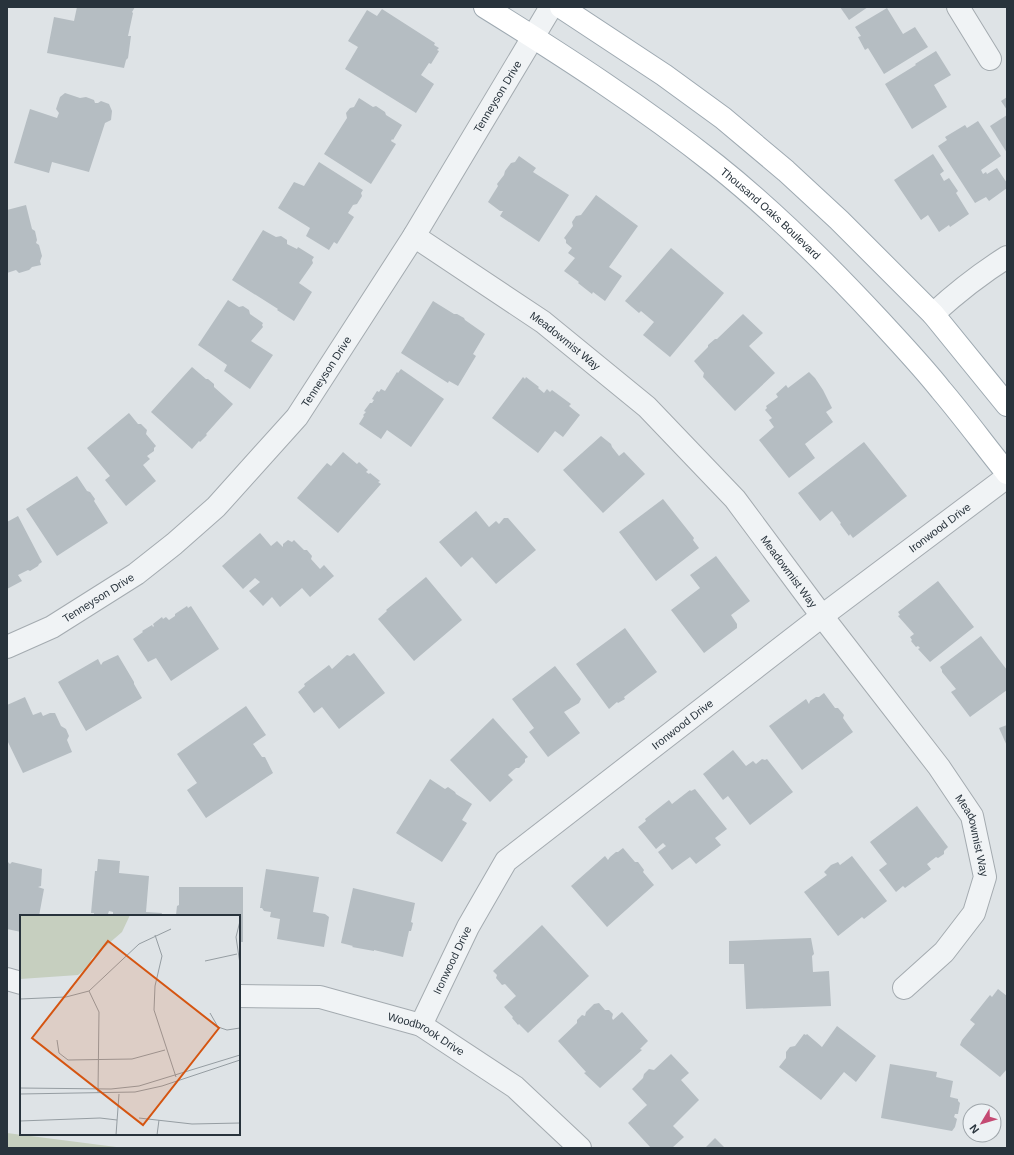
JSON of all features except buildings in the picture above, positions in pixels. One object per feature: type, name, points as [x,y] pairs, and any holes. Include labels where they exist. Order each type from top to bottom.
[{"type":"main road","name":"Thousand Oaks Boulevard","points":[[485,7],[534,37],[652,117],[716,165],[782,222],[843,281],[940,388],[1007,473]]},
{"type":"main road","points":[[561,7],[664,75],[723,118],[786,171],[839,220],[933,314],[981,371],[1007,405]]},
{"type":"street","name":"Tenneyson Drive","points":[[7,647],[52,627],[136,574],[174,544],[216,507],[297,417],[414,236],[552,7]]},
{"type":"street","points":[[958,7],[990,59]]},
{"type":"street","name":"Meadowmist Way","points":[[414,236],[544,322],[647,406],[736,499],[822,616],[938,767],[972,816],[985,877],[974,913],[944,952],[904,988]]},
{"type":"street","points":[[933,314],[960,290],[989,268],[1007,257]]},
{"type":"street","name":"Ironwood Drive","points":[[421,1025],[468,927],[506,861],[822,616],[1007,477]]},
{"type":"street","points":[[7,980],[20,983]]},
{"type":"street","name":"Woodbrook Drive","points":[[240,996],[320,997],[421,1025],[515,1087],[580,1148]]},
{"type":"green space","points":[[7,1133],[124,1148],[7,1148]]}]
